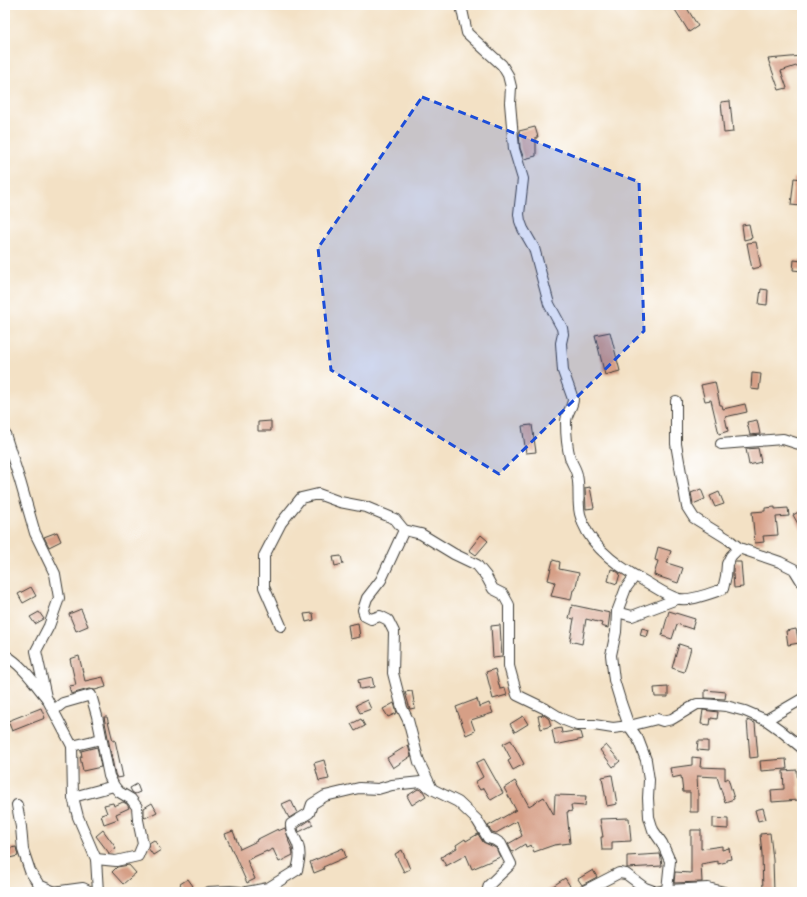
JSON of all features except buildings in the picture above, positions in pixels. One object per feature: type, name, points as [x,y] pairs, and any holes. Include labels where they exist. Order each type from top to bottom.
[{"type":"street","points":[[461,5],[467,33],[502,64],[508,75],[511,87],[510,103],[514,149],[523,179],[519,214],[520,221],[534,248],[549,304],[560,323],[563,334],[561,343],[563,371],[573,399],[573,403],[566,420],[568,448],[570,459],[577,471],[578,476],[580,515],[588,533],[601,550],[635,576],[677,599]]},
{"type":"street","points":[[676,401],[676,444],[686,507],[694,518],[739,548],[794,568],[802,582]]},
{"type":"street","points":[[5,434],[35,533],[56,574],[59,598],[49,626],[36,651],[46,697]]},
{"type":"street","points":[[721,444],[783,439],[802,444]]},
{"type":"street","points":[[281,626],[264,588],[264,556],[281,523],[301,498],[318,494],[340,502],[366,507],[395,519],[404,530],[421,534],[454,554],[477,564],[493,589],[503,594],[509,605],[509,666],[517,695],[546,709],[564,720],[577,725],[594,725],[613,728],[630,726],[657,719],[663,721],[672,719],[697,704],[726,706],[745,711],[766,720],[802,748]]},
{"type":"street","points":[[404,530],[381,580],[367,598],[363,610],[365,616],[371,618],[380,616],[388,620],[394,632],[393,673],[402,708],[408,720],[419,762],[432,789]]},
{"type":"street","points":[[617,612],[632,616],[677,599],[693,599],[723,589],[727,564],[731,556],[739,548]]},
{"type":"street","points":[[635,576],[626,588],[617,612],[616,632],[612,655],[614,680],[630,726],[638,739],[646,760],[649,780],[649,816],[653,830],[662,843],[670,861],[667,890]]},
{"type":"street","points":[[5,655],[13,659],[46,697],[72,746],[73,798],[78,817],[96,859],[98,892]]},
{"type":"street","points":[[54,710],[63,703],[91,695],[97,716],[109,776],[119,792],[131,799],[137,807],[143,844],[138,856],[116,861],[96,859]]},
{"type":"street","points":[[766,720],[802,699]]},
{"type":"street","points":[[72,746],[101,739]]},
{"type":"street","points":[[247,892],[268,888],[297,870],[300,854],[298,844],[290,829],[291,824],[308,813],[312,804],[325,796],[359,788],[378,789],[392,785],[421,782],[458,802],[477,820],[488,838],[495,840],[500,844],[510,864],[489,885],[487,892]]},
{"type":"street","points":[[73,798],[114,786]]},
{"type":"street","points":[[17,805],[23,850],[30,871],[39,885],[54,892],[83,888],[91,892]]},
{"type":"street","points":[[582,892],[619,873],[626,874],[645,888],[656,892],[708,888],[724,892]]},
{"type":"street","points":[[208,892],[241,892]]},
{"type":"highlighted area","points":[[422,97],[639,182],[644,331],[499,474],[331,370],[318,248]]}]
